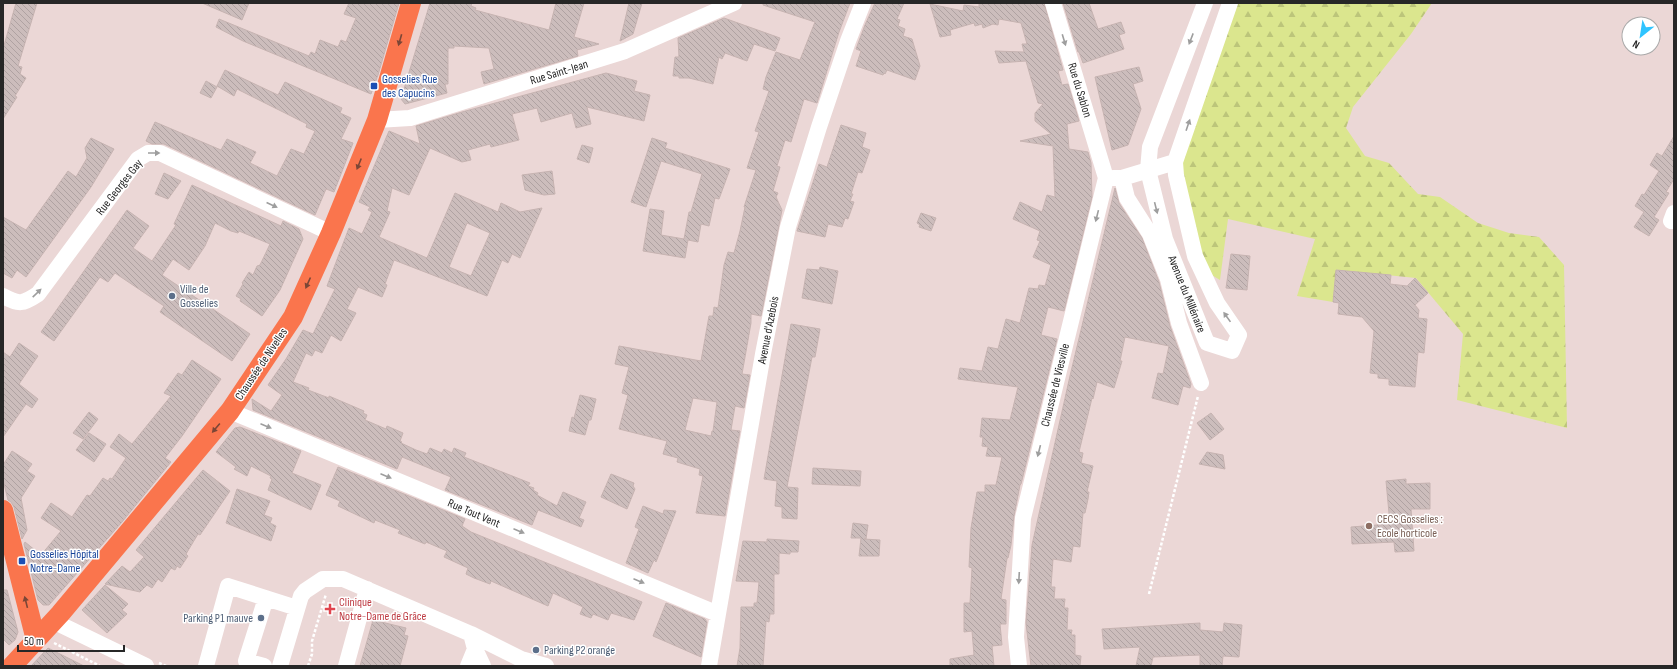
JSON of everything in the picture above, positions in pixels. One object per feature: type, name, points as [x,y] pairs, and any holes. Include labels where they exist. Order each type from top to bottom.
[{"type":"main road","name":"Chaussée de Nivelles","points":[[12,666],[53,621],[230,411],[293,317],[331,233],[377,120],[411,3]]},
{"type":"main road","points":[[3,510],[36,640]]},
{"type":"street","name":"Rue Saint-Jean","points":[[377,120],[410,118],[625,51],[734,3]]},
{"type":"street","name":"Avenue d'Azebois","points":[[710,666],[763,354],[788,227],[819,127],[848,41],[863,3]]},
{"type":"street","name":"Rue du Sablon","points":[[1053,3],[1106,178]]},
{"type":"street","name":"Avenue du Millénaire","points":[[1205,3],[1150,147],[1148,170],[1165,239],[1207,343],[1232,351],[1239,335],[1217,303],[1195,256],[1176,175],[1175,162],[1230,3]]},
{"type":"street","name":"Rue Georges Gay","points":[[3,296],[14,303],[28,301],[38,294],[138,159],[148,152],[160,153],[331,233]]},
{"type":"street","points":[[1106,178],[1122,178],[1175,162]]},
{"type":"street","name":"Chaussée de Viesville","points":[[1019,666],[1016,637],[1023,518],[1106,178]]},
{"type":"street","points":[[1122,178],[1127,198],[1150,234],[1168,279],[1179,323],[1201,383]]},
{"type":"street","points":[[1674,213],[1671,220],[1674,222]]},
{"type":"street","name":"Rue Tout Vent","points":[[230,411],[718,614]]},
{"type":"street","points":[[280,666],[301,596],[305,591],[323,579],[343,578],[367,589],[473,657],[545,666]]},
{"type":"street","points":[[206,666],[228,586],[297,608]]},
{"type":"street","points":[[346,666],[367,589]]},
{"type":"street","points":[[264,666],[246,661],[266,598]]},
{"type":"street","points":[[53,621],[146,666]]},
{"type":"path","points":[[1149,594],[1201,383]]},
{"type":"path","points":[[308,666],[312,654],[312,641],[331,579]]},
{"type":"path","points":[[36,640],[45,639],[100,666]]},
{"type":"green space","points":[[1237,3],[1432,3],[1411,34],[1353,107],[1346,128],[1365,156],[1389,163],[1418,194],[1440,197],[1478,223],[1509,233],[1539,237],[1564,265],[1567,428],[1457,400],[1463,334],[1416,278],[1337,270],[1333,302],[1297,296],[1315,239],[1228,219],[1220,280],[1200,268],[1178,153]]},
{"type":"building","points":[[16,3],[37,3],[18,66],[22,67],[20,74],[26,78],[15,96],[17,97],[3,119],[3,49]]},
{"type":"building","points":[[202,3],[249,3],[242,20]]},
{"type":"building","points":[[349,3],[399,3],[371,94],[243,41],[216,27],[219,19],[309,56],[311,52],[315,54],[320,40],[338,47],[341,40],[346,42],[356,18],[344,14]]},
{"type":"building","points":[[430,3],[472,3],[471,6],[476,8],[475,10],[549,30],[556,3],[584,3],[574,37],[599,44],[577,50],[578,56],[484,84],[481,72],[494,69],[489,48],[454,46],[454,48],[448,48],[448,84],[445,84],[447,93],[405,104],[401,99]]},
{"type":"building","points":[[629,3],[642,3],[633,34],[620,41]]},
{"type":"building","points":[[763,3],[850,3],[839,32],[817,103],[804,99],[791,142],[785,140],[777,166],[780,167],[773,191],[778,193],[776,197],[782,210],[761,316],[751,314],[751,323],[742,374],[750,375],[744,408],[735,406],[731,430],[740,431],[725,516],[696,513],[703,476],[699,475],[700,469],[677,462],[678,458],[663,454],[667,441],[619,429],[628,395],[622,393],[629,367],[615,364],[619,346],[701,361],[709,316],[713,316],[714,307],[718,308],[724,265],[728,252],[734,253],[744,207],[756,170],[747,168],[759,132],[755,131],[769,91],[763,89],[766,77],[776,52],[800,60],[815,22],[763,5]],"holes":[[[693,398],[717,402],[711,436],[685,430]]]},
{"type":"building","points":[[875,3],[904,3],[897,19],[900,20],[898,26],[905,29],[903,36],[912,39],[920,66],[915,80],[887,70],[883,75],[856,66],[861,51],[856,49]]},
{"type":"building","points":[[979,3],[1044,3],[1063,70],[1058,71],[1062,85],[1068,84],[1079,121],[1067,124],[1069,149],[1088,152],[1091,163],[1092,197],[1064,311],[1048,307],[1041,335],[1057,339],[1020,485],[1014,516],[1011,545],[1007,558],[1001,599],[1006,600],[1006,624],[1000,624],[1002,645],[992,646],[994,666],[950,666],[950,659],[974,655],[972,631],[964,632],[964,603],[970,603],[972,568],[969,567],[971,528],[977,492],[985,492],[985,485],[996,485],[1002,457],[986,456],[988,447],[982,446],[983,437],[980,437],[982,418],[1010,420],[1018,387],[958,379],[960,368],[982,371],[988,347],[998,349],[1006,319],[1020,323],[1029,288],[1038,289],[1039,285],[1045,286],[1051,265],[1033,257],[1040,241],[1037,240],[1040,231],[1013,219],[1020,202],[1042,212],[1047,195],[1055,197],[1053,146],[1020,141],[1051,134],[1035,121],[1035,113],[1043,104],[1038,103],[1026,61],[999,63],[995,51],[1024,52],[1022,44],[1027,44],[1021,23],[999,19],[998,25],[993,24],[983,28],[982,24],[975,26],[974,23],[950,30],[951,35],[940,37],[930,4],[963,11],[964,5],[979,7]]},
{"type":"building","points":[[1063,3],[1089,3],[1098,29],[1121,22],[1125,33],[1119,35],[1124,49],[1083,63],[1078,52]]},
{"type":"building","points":[[724,18],[780,38],[775,51],[754,44],[747,61],[725,53],[722,59],[719,57],[713,84],[673,76],[675,57],[679,57],[678,38]]},
{"type":"building","points":[[1139,67],[1143,81],[1133,84],[1141,109],[1128,145],[1112,150],[1095,77]]},
{"type":"building","points":[[225,70],[278,95],[285,82],[342,108],[340,113],[351,118],[341,139],[353,143],[334,192],[326,189],[315,215],[164,144],[152,144],[146,141],[155,122],[221,150],[227,139],[256,152],[250,163],[277,176],[291,149],[304,154],[315,131],[306,127],[307,124],[237,89],[234,96],[217,86]]},
{"type":"building","points":[[606,73],[637,81],[634,91],[650,95],[644,121],[587,107],[591,124],[576,128],[572,113],[541,122],[537,108],[512,114],[519,140],[491,147],[490,144],[468,150],[471,160],[462,162],[430,148],[409,195],[392,188],[387,211],[390,212],[379,237],[427,258],[455,193],[498,212],[501,203],[520,212],[542,208],[520,258],[512,254],[508,263],[502,260],[487,296],[394,260],[382,297],[358,287],[347,309],[356,313],[341,341],[331,335],[322,353],[315,350],[312,356],[306,353],[293,382],[309,388],[308,390],[329,398],[329,396],[364,411],[363,413],[367,415],[365,420],[386,429],[387,426],[403,433],[400,441],[402,442],[401,443],[416,450],[427,454],[430,448],[442,453],[444,449],[452,453],[454,448],[466,453],[464,457],[530,483],[528,486],[534,488],[533,490],[538,493],[537,495],[557,506],[563,492],[586,502],[579,518],[584,520],[581,527],[538,510],[532,525],[445,490],[451,477],[402,457],[397,469],[253,410],[252,399],[271,411],[282,395],[268,385],[286,359],[303,330],[313,334],[335,289],[327,286],[349,228],[362,234],[372,212],[368,210],[370,207],[359,202],[389,131],[420,144],[416,126]],"holes":[[[467,223],[490,233],[471,276],[449,267]]]},
{"type":"building","points":[[206,81],[217,87],[211,98],[200,93]]},
{"type":"building","points":[[841,125],[866,133],[862,147],[870,150],[862,173],[858,172],[850,201],[854,202],[848,219],[845,218],[842,227],[828,224],[825,237],[797,231],[819,164],[827,167]]},
{"type":"building","points":[[1674,136],[1674,179],[1666,192],[1669,193],[1654,217],[1659,220],[1649,236],[1634,227],[1644,212],[1635,206],[1642,194],[1644,195],[1659,171],[1650,165],[1657,153],[1662,156]]},
{"type":"building","points":[[91,138],[114,149],[91,187],[26,277],[17,270],[12,278],[3,273],[3,217],[26,230],[68,171],[76,177],[87,158],[85,148]]},
{"type":"building","points":[[652,138],[667,143],[665,148],[730,169],[719,199],[715,198],[709,226],[701,224],[698,242],[688,240],[685,258],[643,251],[650,209],[664,211],[661,235],[684,239],[689,212],[691,212],[702,174],[661,161],[646,207],[631,202]]},
{"type":"building","points":[[582,145],[593,148],[589,163],[577,159]]},
{"type":"building","points":[[552,171],[555,194],[544,195],[525,190],[522,175]]},
{"type":"building","points":[[164,173],[181,181],[168,199],[155,194]]},
{"type":"building","points":[[192,185],[281,226],[283,221],[299,229],[303,239],[280,290],[262,316],[240,301],[241,299],[236,296],[249,272],[253,275],[257,266],[260,265],[270,244],[239,231],[238,233],[231,231],[215,223],[205,246],[189,270],[173,259],[162,275],[250,334],[232,361],[160,312],[164,306],[115,273],[108,282],[100,277],[54,341],[41,332],[127,210],[149,226],[133,248],[152,261],[176,225],[174,224]]},
{"type":"building","points":[[1115,188],[1119,203],[1142,238],[1159,282],[1170,326],[1191,384],[1190,388],[1183,386],[1178,405],[1152,398],[1158,373],[1163,374],[1169,346],[1125,337],[1120,361],[1122,361],[1114,388],[1097,382],[1079,452],[1083,453],[1081,463],[1093,466],[1087,492],[1089,492],[1088,499],[1085,513],[1083,513],[1080,547],[1073,546],[1071,562],[1053,559],[1051,587],[1055,587],[1054,599],[1065,599],[1064,608],[1068,608],[1067,630],[1072,630],[1071,635],[1075,635],[1075,655],[1081,656],[1080,666],[1031,666],[1026,623],[1032,545],[1070,376]]},
{"type":"building","points":[[921,213],[936,218],[931,231],[919,227],[920,225],[917,223]]},
{"type":"building","points":[[1231,254],[1250,256],[1247,290],[1226,288]]},
{"type":"building","points":[[820,267],[838,271],[832,304],[802,298],[807,269],[819,270]]},
{"type":"building","points":[[1336,270],[1391,275],[1390,284],[1407,286],[1415,278],[1428,293],[1415,305],[1419,310],[1418,318],[1427,319],[1424,353],[1418,352],[1415,387],[1389,385],[1389,379],[1378,378],[1378,374],[1370,373],[1374,331],[1362,317],[1338,314],[1339,303],[1333,302]]},
{"type":"building","points":[[791,324],[820,329],[815,357],[812,357],[787,487],[798,488],[797,519],[782,518],[782,507],[775,506],[777,481],[764,479]]},
{"type":"building","points":[[19,343],[38,356],[19,384],[38,399],[32,408],[26,404],[3,437],[3,352],[10,357]]},
{"type":"building","points":[[192,360],[221,379],[165,458],[171,462],[122,522],[49,605],[43,605],[38,600],[24,544],[25,542],[41,555],[61,531],[41,518],[51,503],[72,517],[87,495],[90,496],[103,478],[108,481],[110,478],[112,479],[126,458],[110,447],[119,434],[132,444],[171,396],[164,393],[178,373],[182,375]]},
{"type":"building","points":[[580,395],[596,399],[591,420],[589,420],[585,435],[569,431],[572,417],[574,418]]},
{"type":"building","points":[[89,412],[98,419],[83,439],[73,433]]},
{"type":"building","points":[[1211,413],[1224,429],[1210,440],[1197,423]]},
{"type":"building","points":[[240,427],[301,451],[292,473],[321,485],[311,510],[268,490],[272,479],[270,478],[271,476],[251,466],[247,476],[234,469],[236,467],[216,452],[235,428]]},
{"type":"building","points":[[89,433],[106,444],[94,462],[76,450]]},
{"type":"building","points":[[12,451],[32,464],[27,471],[35,476],[21,498],[27,530],[22,539],[14,507],[8,500],[3,480],[3,465]]},
{"type":"building","points":[[1207,452],[1223,455],[1225,469],[1199,464]]},
{"type":"building","points":[[338,467],[465,519],[462,526],[471,532],[642,602],[634,620],[611,613],[608,620],[593,614],[591,618],[580,614],[583,607],[553,593],[548,606],[491,581],[490,584],[466,574],[468,568],[444,557],[447,551],[426,542],[425,544],[398,533],[400,530],[375,520],[374,523],[338,506],[340,501],[326,495]]},
{"type":"building","points":[[813,468],[861,471],[860,486],[812,484]]},
{"type":"building","points":[[203,470],[230,491],[200,535],[198,534],[186,554],[188,556],[180,568],[177,566],[175,570],[171,568],[162,582],[158,579],[152,588],[147,585],[140,592],[105,584],[122,566],[130,572],[144,557],[136,550]]},
{"type":"building","points":[[611,474],[634,483],[633,486],[635,489],[627,509],[601,497]]},
{"type":"building","points":[[1406,479],[1406,484],[1430,483],[1430,509],[1411,509],[1414,551],[1395,552],[1394,542],[1352,544],[1351,527],[1390,524],[1386,481]]},
{"type":"building","points":[[237,489],[270,501],[264,515],[272,518],[270,523],[276,526],[271,541],[226,523]]},
{"type":"building","points":[[643,506],[663,514],[664,510],[676,511],[656,562],[654,560],[648,573],[626,563],[639,529],[635,527]]},
{"type":"building","points":[[853,523],[868,525],[866,539],[864,539],[880,540],[879,556],[859,556],[861,538],[851,538]]},
{"type":"building","points":[[767,539],[799,541],[798,552],[790,552],[790,554],[779,553],[779,574],[774,574],[774,614],[770,614],[769,622],[766,621],[763,666],[737,666],[740,648],[741,607],[754,607],[754,603],[757,603],[759,582],[736,581],[743,541],[767,542]]},
{"type":"building","points":[[105,585],[128,604],[122,610],[127,614],[107,633],[82,610]]},
{"type":"building","points":[[3,590],[7,590],[18,632],[15,640],[9,645],[3,639]]},
{"type":"building","points":[[666,603],[705,619],[707,622],[701,657],[653,636]]},
{"type":"building","points":[[373,620],[406,628],[404,635],[408,636],[400,666],[360,666]]},
{"type":"building","points":[[1200,623],[1200,630],[1223,632],[1224,623],[1242,625],[1239,657],[1223,656],[1222,666],[1200,666],[1200,655],[1153,657],[1151,666],[1136,666],[1140,647],[1104,649],[1102,629]]},
{"type":"building","points":[[48,648],[84,666],[31,666]]},
{"type":"place","name":"Gosselies Rue des Capucins","points":[[374,86]]},
{"type":"place","name":"Ville de Gosselies","points":[[172,296]]},
{"type":"place","name":"CECS Gosselies : Ecole horticole","points":[[1369,526]]},
{"type":"place","name":"Gosselies Hôpital Notre-Dame","points":[[22,561]]},
{"type":"place","name":"Clinique Notre-Dame de Grâce","points":[[330,609]]},
{"type":"place","name":"Parking P1 mauve","points":[[261,618]]},
{"type":"place","name":"Parking P2 orange","points":[[536,650]]}]
